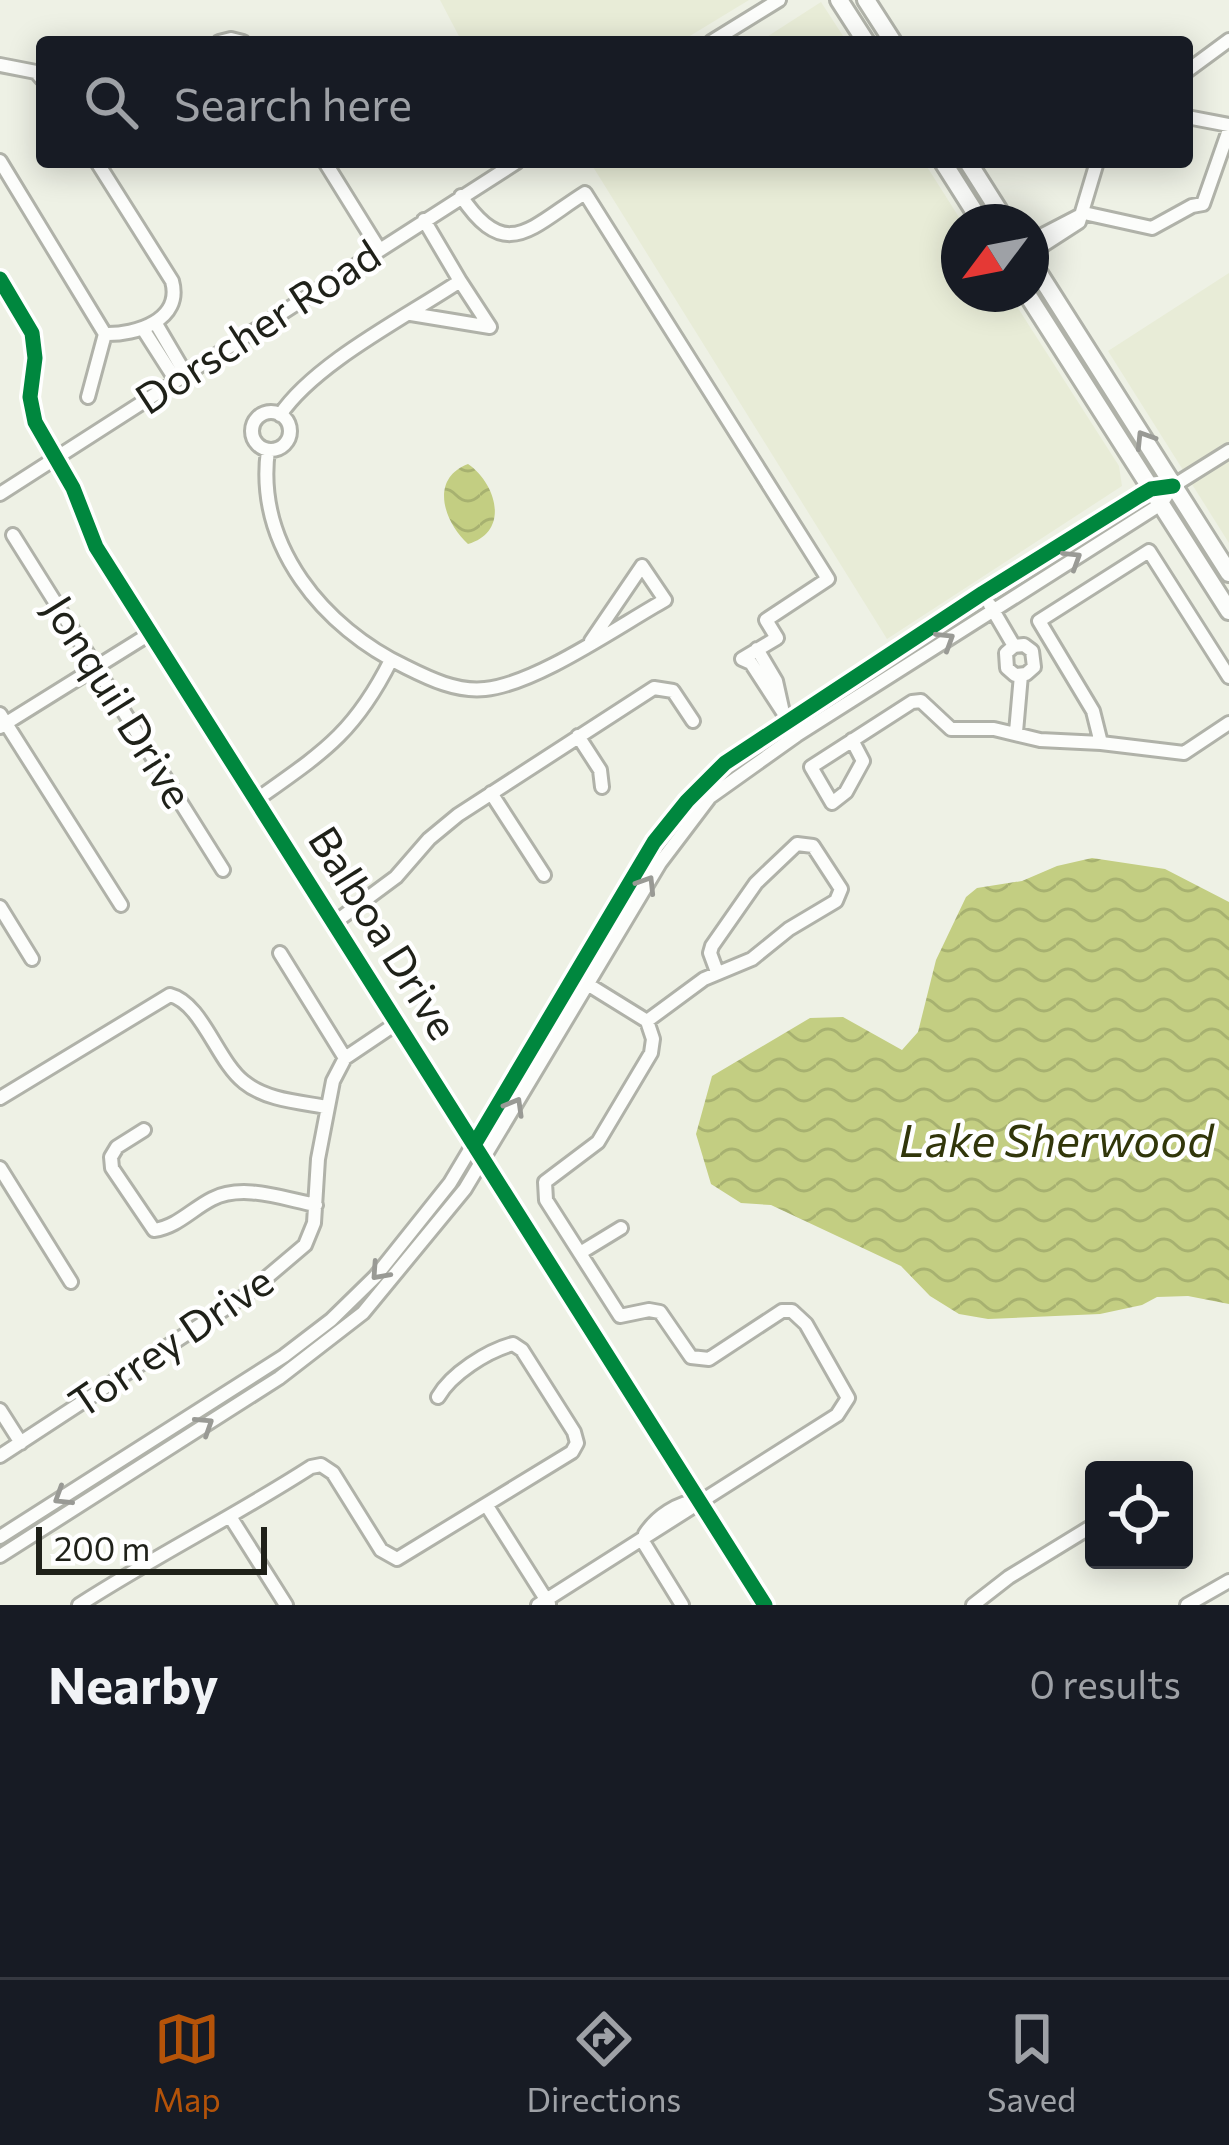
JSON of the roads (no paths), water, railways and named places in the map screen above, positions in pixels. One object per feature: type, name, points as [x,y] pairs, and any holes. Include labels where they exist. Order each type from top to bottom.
[{"type":"highway","points":[[839,0],[862,36]]},
{"type":"highway","points":[[866,0],[888,36]]},
{"type":"highway","points":[[947,168],[971,204]]},
{"type":"highway","points":[[972,168],[995,204]]},
{"type":"highway","points":[[1049,288],[1229,573]]},
{"type":"highway","points":[[1049,294],[1060,307]]},
{"type":"highway","points":[[1038,312],[1229,611]]},
{"type":"street","points":[[721,36],[779,0]]},
{"type":"street","points":[[1193,67],[1229,40]]},
{"type":"street","points":[[0,65],[36,73]]},
{"type":"street","points":[[1049,232],[1084,214],[1152,228],[1192,206],[1204,205],[1222,171],[1229,128],[1193,119]]},
{"type":"street","points":[[0,160],[105,334],[88,397]]},
{"type":"street","points":[[101,168],[172,281],[176,295],[171,308],[149,325],[127,334],[105,334]]},
{"type":"street","points":[[319,168],[339,185]]},
{"type":"street","points":[[329,168],[379,249]]},
{"type":"street","name":"Dorscher Road","points":[[0,494],[507,168]]},
{"type":"street","points":[[1049,244],[1084,214],[1096,168]]},
{"type":"street","points":[[461,196],[481,225],[496,234],[516,236],[585,194],[829,579],[766,620],[776,635],[742,659],[751,663],[797,735]]},
{"type":"street","points":[[411,314],[490,327],[424,220]]},
{"type":"street","name":"Balboa Drive","points":[[0,279],[32,333],[31,409],[74,490],[96,547],[765,1605]]},
{"type":"street","points":[[280,415],[299,388],[460,281]]},
{"type":"street","points":[[149,325],[180,376]]},
{"type":"street","points":[[262,415],[280,415],[289,425],[289,438],[281,447],[268,450],[254,439],[253,426],[262,415]]},
{"type":"street","points":[[268,450],[268,511],[287,555],[332,620],[360,643],[429,678],[464,689],[511,685],[543,670],[665,600],[641,566],[591,641]]},
{"type":"street","points":[[0,1537],[284,1356],[331,1320],[375,1277],[419,1225],[474,1145],[644,857],[724,763],[786,715],[983,593],[1229,451]]},
{"type":"street","points":[[0,1556],[279,1378],[364,1313],[446,1215],[483,1160],[661,863],[710,797],[1156,496]]},
{"type":"street","name":"Jonquil Drive","points":[[13,535],[223,870]]},
{"type":"street","points":[[1100,743],[1093,711],[1039,621],[1149,551],[1229,676]]},
{"type":"street","points":[[983,593],[1014,646]]},
{"type":"street","points":[[121,905],[2,721],[151,633]]},
{"type":"street","points":[[1016,732],[1026,673],[1035,661],[1024,645],[1014,646],[1006,653],[1005,664],[1011,672],[1026,673]]},
{"type":"street","points":[[757,649],[776,681],[786,715]]},
{"type":"street","points":[[256,800],[351,727],[392,660]]},
{"type":"street","points":[[334,923],[396,877],[429,839],[491,793],[654,688],[674,691],[693,721]]},
{"type":"street","points":[[852,740],[863,761],[846,792],[832,803],[811,766],[852,740],[912,702],[921,701],[951,729],[1016,732],[1040,740],[1184,754],[1229,723]]},
{"type":"street","points":[[578,736],[600,770],[602,787]]},
{"type":"street","points":[[491,793],[544,874]]},
{"type":"street","points":[[647,1021],[717,972],[737,968],[836,901],[841,889],[813,846],[797,844],[756,883],[712,946],[717,972]]},
{"type":"street","points":[[0,907],[32,958]]},
{"type":"street","points":[[280,952],[345,1058],[397,1023]]},
{"type":"street","points":[[487,1507],[545,1603],[642,1540],[653,1522],[683,1502],[699,1500],[837,1415],[845,1408],[848,1393],[806,1324],[792,1311],[782,1311],[700,1360],[692,1357],[660,1312],[620,1316],[545,1200],[543,1189],[550,1176],[598,1142],[651,1053],[653,1039],[647,1021],[573,977]]},
{"type":"street","points":[[0,1098],[170,995],[189,1005],[234,1074],[249,1086],[327,1107]]},
{"type":"street","name":"Torrey Drive","points":[[0,1456],[274,1274],[309,1239],[327,1107],[345,1058]]},
{"type":"street","points":[[144,1130],[117,1147],[111,1156],[112,1168],[144,1222],[154,1230],[167,1228],[228,1193],[316,1204]]},
{"type":"street","points":[[0,1168],[71,1282]]},
{"type":"street","points":[[580,1253],[621,1228]]},
{"type":"street","points":[[79,1605],[311,1467],[321,1465],[333,1473],[389,1557],[406,1556],[572,1452],[577,1443],[522,1350],[513,1344],[446,1384],[438,1397]]},
{"type":"street","points":[[0,1410],[21,1444]]},
{"type":"street","points":[[231,1518],[286,1605]]},
{"type":"street","points":[[973,1605],[1085,1531]]},
{"type":"street","points":[[642,1540],[682,1605]]},
{"type":"street","points":[[1187,1605],[1229,1581]]},
{"type":"water","points":[[468,464],[486,483],[495,507],[490,529],[468,544],[452,524],[444,501],[448,480]]},
{"type":"water","name":"Lake Sherwood","points":[[1092,858],[1165,869],[1229,902],[1229,1304],[1188,1296],[1157,1297],[1100,1314],[988,1319],[959,1314],[930,1296],[901,1266],[771,1205],[741,1203],[711,1184],[696,1134],[712,1076],[810,1018],[843,1017],[902,1050],[918,1032],[936,960],[966,897],[977,888],[1022,881]]}]
